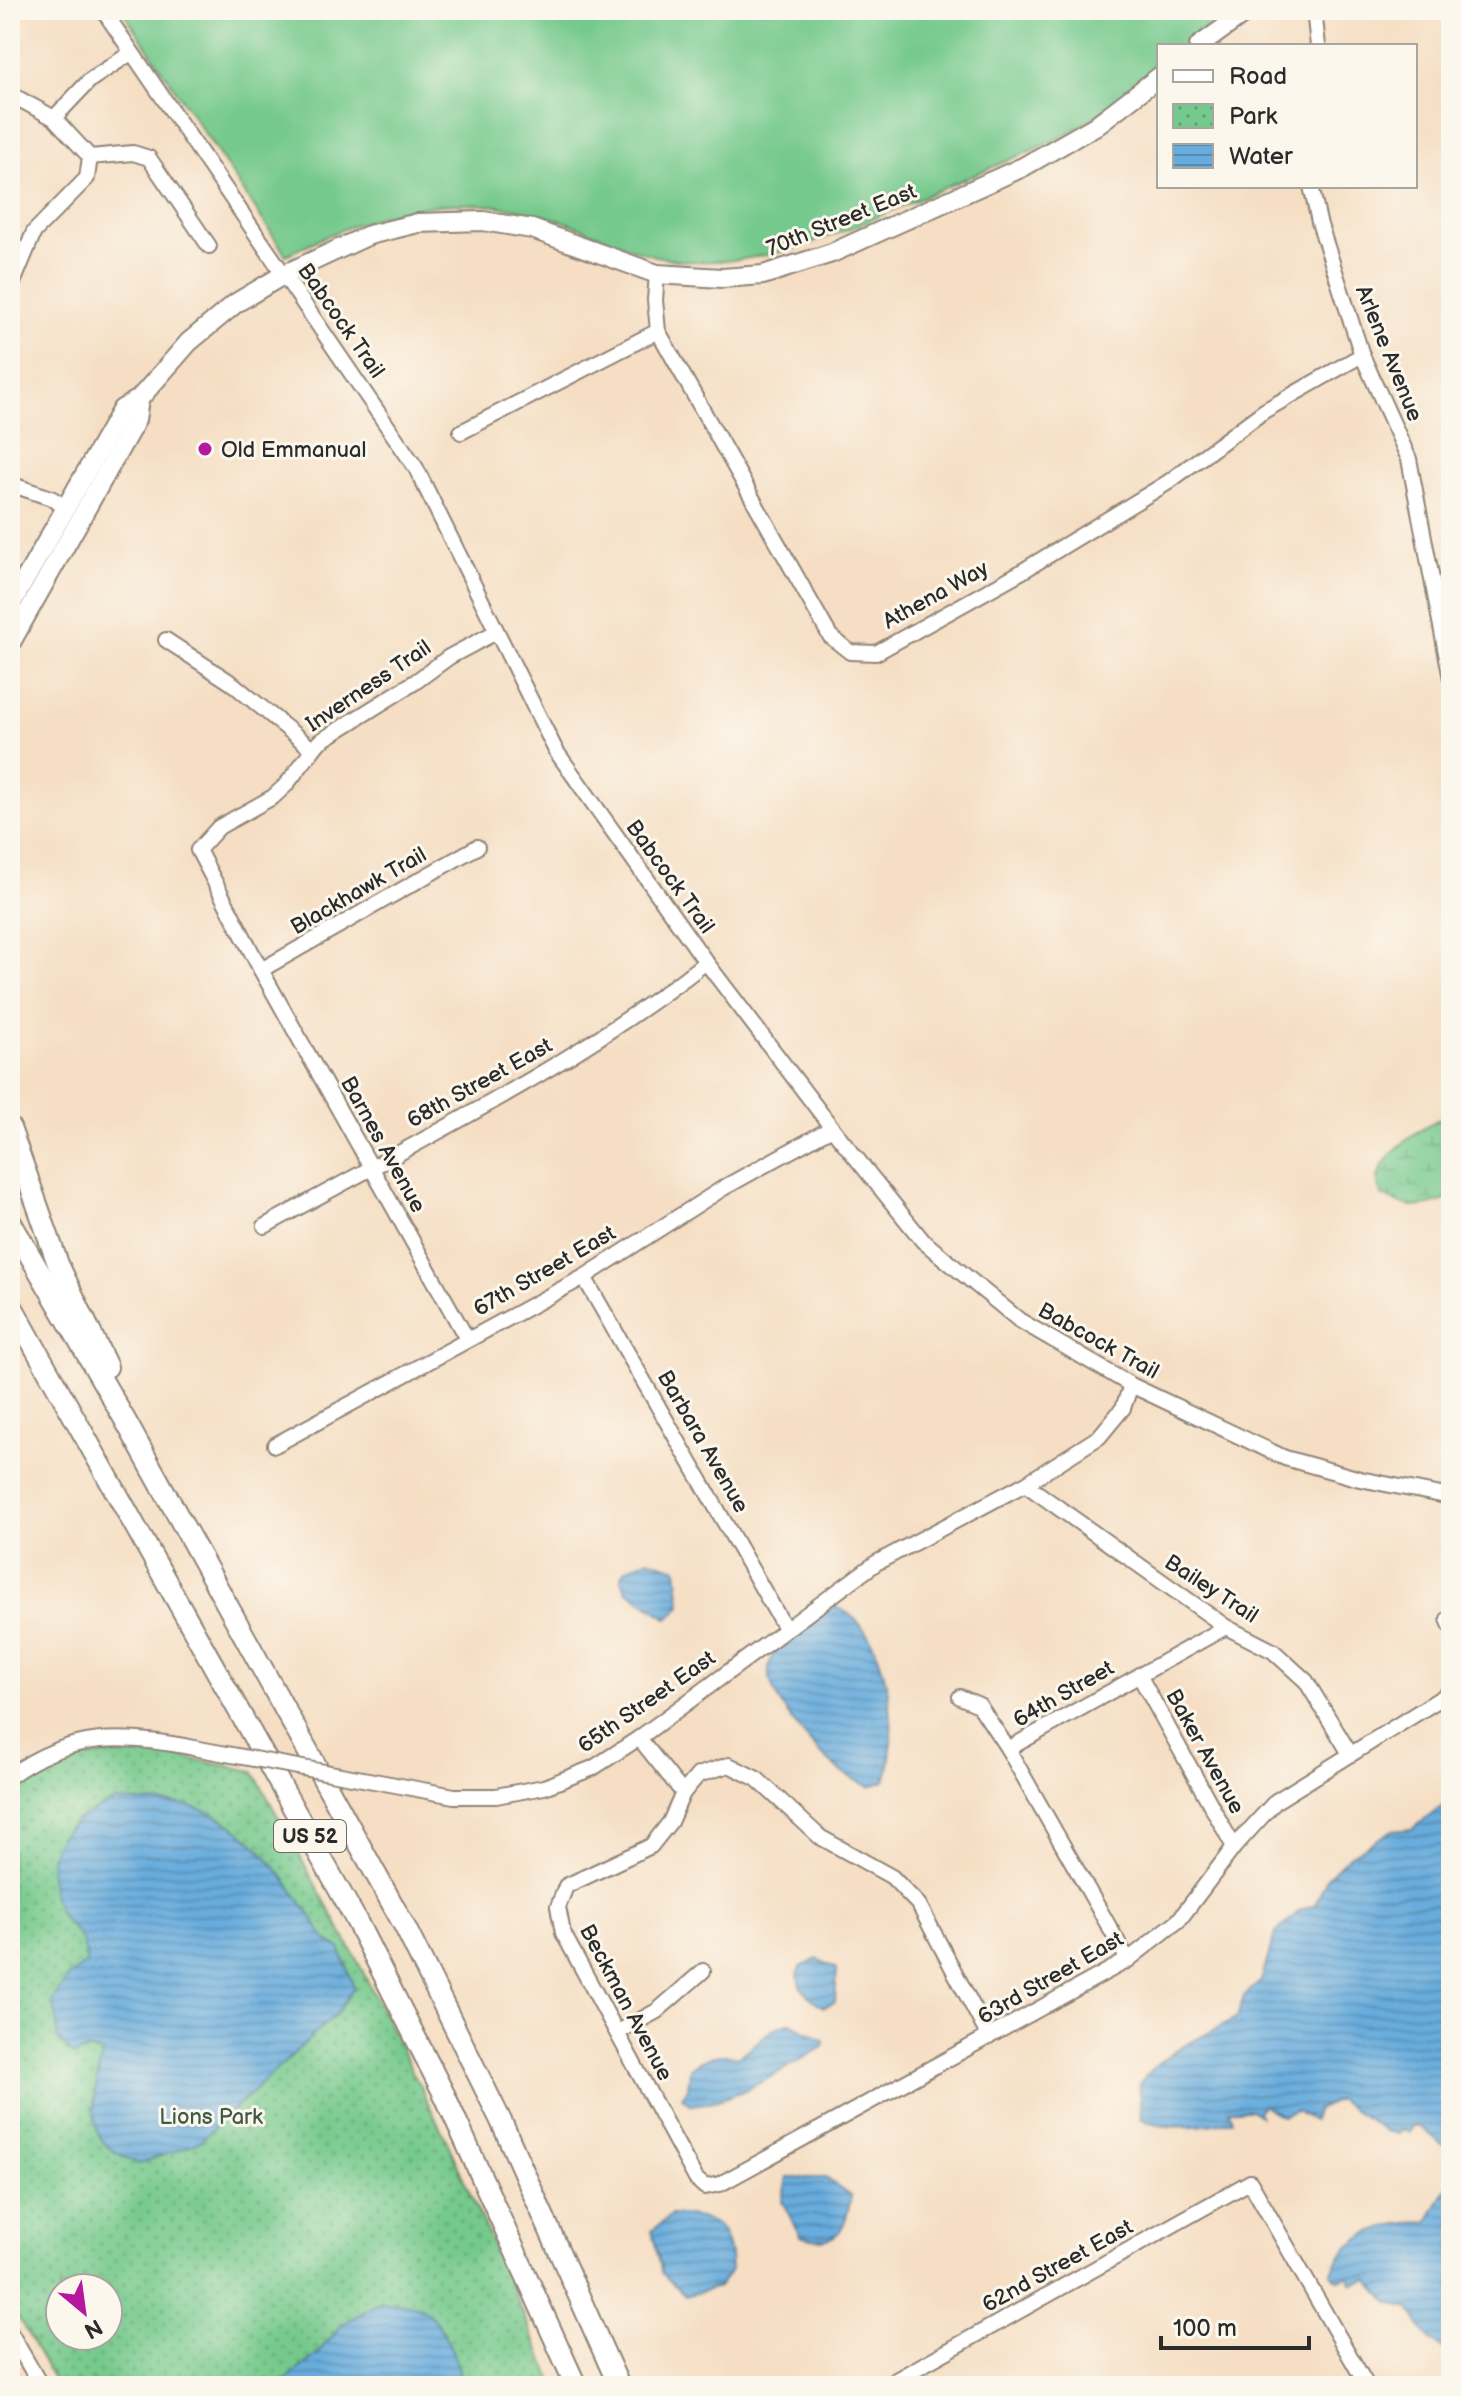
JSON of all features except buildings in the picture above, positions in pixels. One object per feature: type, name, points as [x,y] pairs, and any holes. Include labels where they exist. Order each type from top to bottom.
[{"type":"highway","points":[[10,1128],[58,1264],[121,1396],[125,1420]]},
{"type":"highway","name":"US 52","points":[[10,1221],[125,1420],[350,1825],[457,2029],[619,2386]]},
{"type":"highway","name":"US 52","points":[[10,1303],[355,1918],[445,2096],[576,2386]]},
{"type":"highway","points":[[10,1329],[68,1408]]},
{"type":"main road","points":[[1202,44],[1249,10]]},
{"type":"main road","name":"70th Street East","points":[[10,606],[122,409],[139,399],[189,342],[236,303],[337,248],[418,223],[467,220],[532,229],[657,274],[722,278],[763,275],[798,267],[1023,167],[1095,126],[1157,79]]},
{"type":"main road","name":"70th Street East","points":[[10,644],[136,420],[139,399]]},
{"type":"street","name":"Babcock Trail","points":[[103,10],[416,468],[494,633],[556,751],[706,962],[915,1232],[968,1282],[1019,1320],[1131,1385],[1285,1458],[1360,1479],[1451,1497]]},
{"type":"street","points":[[1314,10],[1318,44]]},
{"type":"street","points":[[54,118],[90,80],[131,53]]},
{"type":"street","points":[[10,94],[54,118],[90,157]]},
{"type":"street","points":[[90,157],[133,153],[149,158],[209,246]]},
{"type":"street","points":[[10,290],[34,232],[87,178],[90,157]]},
{"type":"street","name":"Arlene Avenue","points":[[1311,188],[1319,222],[1362,355],[1409,459],[1435,579],[1451,679]]},
{"type":"street","name":"Athena Way","points":[[657,274],[655,300],[658,331],[830,636],[850,652],[876,653],[1021,572],[1167,483],[1264,411],[1362,355]]},
{"type":"street","points":[[461,432],[658,331]]},
{"type":"street","points":[[10,484],[51,498],[67,508]]},
{"type":"street","name":"Inverness Trail","points":[[261,970],[198,850],[219,827],[273,797],[286,785],[312,749],[449,657],[494,633]]},
{"type":"street","points":[[166,640],[233,684],[312,749]]},
{"type":"street","name":"Blackhawk Trail","points":[[261,970],[477,847]]},
{"type":"street","name":"68th Street East","points":[[265,1226],[592,1044],[655,1002],[706,962]]},
{"type":"street","name":"Barnes Avenue","points":[[261,970],[467,1339]]},
{"type":"street","name":"67th Street East","points":[[275,1445],[584,1277],[725,1187],[832,1128]]},
{"type":"street","name":"Barbara Avenue","points":[[584,1277],[785,1628]]},
{"type":"street","name":"65th Street East","points":[[10,1776],[50,1752],[89,1741],[144,1738],[454,1796],[496,1796],[544,1787],[593,1768],[639,1738],[876,1563],[1025,1484],[1099,1437],[1123,1408],[1131,1385]]},
{"type":"street","name":"Bailey Trail","points":[[1025,1484],[1226,1627],[1273,1651],[1306,1681],[1349,1752]]},
{"type":"street","name":"64th Street","points":[[1008,1749],[1226,1627]]},
{"type":"street","name":"Baker Avenue","points":[[1139,1675],[1234,1847]]},
{"type":"street","name":"63rd Street East","points":[[705,2187],[720,2184],[1128,1960],[1179,1920],[1234,1847],[1276,1801],[1349,1752],[1451,1692]]},
{"type":"street","points":[[960,1697],[979,1705],[1008,1749],[1128,1960]]},
{"type":"street","points":[[639,1738],[683,1793],[698,1775],[729,1765],[757,1779],[820,1837],[892,1877],[919,1905],[989,2037]]},
{"type":"street","name":"Beckman Avenue","points":[[683,1793],[670,1822],[651,1846],[566,1886],[558,1907],[563,1933],[696,2179],[705,2187]]},
{"type":"street","points":[[618,2032],[657,2011],[703,1971]]},
{"type":"street","name":"62nd Street East","points":[[885,2386],[1250,2182],[1367,2386]]},
{"type":"street","points":[[10,2332],[41,2386]]},
{"type":"green space","points":[[122,10],[1228,10],[1186,44],[1157,44],[1157,68],[1074,130],[839,233],[780,252],[718,261],[667,259],[522,210],[452,204],[386,215],[353,225],[286,255]]},
{"type":"green space","points":[[1443,1117],[1451,1117],[1451,1197],[1434,1204],[1416,1206],[1382,1195],[1378,1183],[1380,1171],[1387,1160],[1409,1138]]},
{"type":"green space","name":"Lions Park","points":[[123,1751],[156,1752],[253,1771],[357,1960],[445,2137],[555,2386],[57,2386],[10,2303],[10,1792],[66,1761]]},
{"type":"water","points":[[648,1559],[677,1568],[681,1606],[668,1619],[626,1590],[621,1578],[626,1569]]},
{"type":"water","points":[[835,1607],[853,1618],[868,1635],[886,1684],[892,1737],[890,1761],[885,1781],[869,1787],[841,1771],[817,1749],[793,1722],[770,1679],[772,1657],[785,1638],[805,1622]]},
{"type":"water","points":[[1451,1800],[1451,2151],[1419,2126],[1413,2126],[1410,2132],[1400,2130],[1399,2134],[1386,2131],[1338,2100],[1316,2110],[1313,2121],[1296,2111],[1282,2116],[1262,2105],[1258,2112],[1260,2116],[1251,2110],[1229,2110],[1232,2120],[1198,2126],[1159,2125],[1141,2118],[1139,2084],[1172,2053],[1237,2017],[1244,1996],[1261,1981],[1275,1934],[1299,1911],[1315,1905],[1327,1878],[1348,1857],[1391,1831],[1412,1829]]},
{"type":"water","points":[[116,1801],[196,1808],[217,1816],[237,1829],[272,1862],[327,1941],[340,1948],[354,1988],[336,2014],[199,2142],[139,2164],[109,2148],[100,2136],[94,2100],[102,2053],[88,2049],[74,2056],[57,2038],[57,2016],[52,2002],[67,1978],[87,1963],[79,1935],[58,1910],[52,1889],[52,1854],[58,1840],[81,1818]]},
{"type":"water","points":[[817,1959],[837,1969],[835,2002],[823,2007],[803,1990],[798,1974],[800,1967]]},
{"type":"water","points":[[790,2023],[824,2040],[823,2047],[725,2098],[691,2105],[682,2097],[688,2088],[690,2068],[719,2055],[738,2057],[768,2033]]},
{"type":"water","points":[[787,2178],[826,2178],[851,2196],[846,2218],[838,2233],[824,2240],[800,2236],[782,2201]]},
{"type":"water","points":[[1451,2180],[1451,2355],[1430,2340],[1409,2308],[1388,2302],[1368,2279],[1353,2284],[1348,2276],[1339,2280],[1331,2274],[1347,2248],[1370,2232],[1398,2224],[1428,2222]]},
{"type":"water","points":[[671,2215],[698,2217],[723,2233],[731,2270],[718,2287],[685,2296],[662,2273],[652,2231]]},
{"type":"water","points":[[380,2302],[419,2308],[435,2321],[448,2342],[462,2386],[351,2382],[340,2386],[279,2386],[316,2355],[343,2324]]},
{"type":"place","name":"Old Emmanual","points":[[205,449]]}]
